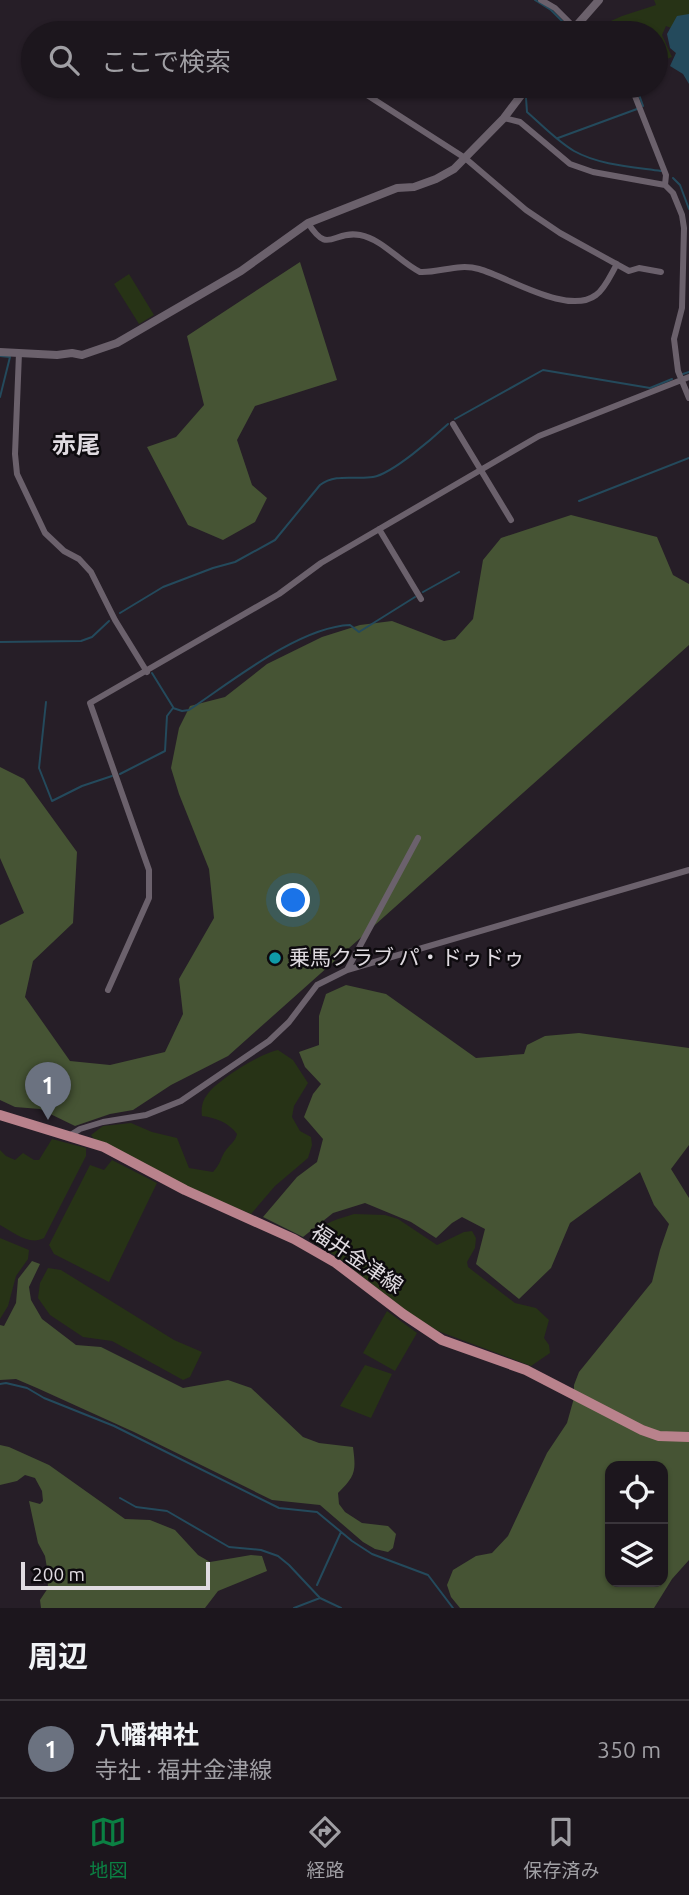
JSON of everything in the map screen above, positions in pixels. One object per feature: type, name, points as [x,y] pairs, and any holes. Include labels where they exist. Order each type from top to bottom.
[{"type":"main road","name":"福井金津線","points":[[0,1116],[113,1152],[185,1190],[322,1254],[442,1340],[526,1370],[642,1430],[659,1436],[689,1437]]},
{"type":"street","points":[[541,0],[555,8],[565,21]]},
{"type":"street","points":[[580,21],[598,0]]},
{"type":"street","points":[[372,98],[465,158],[526,209],[562,234],[629,271],[639,268],[661,272]]},
{"type":"street","points":[[0,352],[57,355],[72,352],[82,355],[117,343],[241,271],[308,223],[397,188],[414,187],[436,179],[454,169],[504,118],[506,111],[517,98]]},
{"type":"street","points":[[636,98],[666,175],[665,185]]},
{"type":"street","points":[[504,118],[520,122],[570,164],[593,172],[665,185],[673,193],[684,228],[682,308],[674,339],[678,371],[689,398]]},
{"type":"street","points":[[308,223],[318,238],[323,240],[349,235],[369,239],[420,272],[461,266],[477,269],[521,287],[568,301],[595,297],[617,264]]},
{"type":"street","points":[[19,353],[15,454],[17,474],[45,533],[64,551],[79,559],[91,572],[115,620],[148,672]]},
{"type":"street","points":[[108,990],[149,898],[149,870],[90,703],[148,672],[279,594],[307,572],[539,436],[689,377]]},
{"type":"street","points":[[453,424],[511,520]]},
{"type":"street","points":[[379,529],[421,599]]},
{"type":"street","points":[[347,970],[418,838]]},
{"type":"street","points":[[69,1136],[80,1129],[146,1115],[181,1101],[269,1041],[289,1022],[317,985],[347,970],[689,870]]},
{"type":"green space","points":[[654,0],[689,0],[689,35],[668,27],[668,21],[611,21],[622,16],[656,5]]},
{"type":"green space","points":[[300,262],[337,380],[255,406],[237,440],[252,485],[267,498],[255,522],[223,540],[188,525],[147,447],[176,437],[204,405],[187,336]]},
{"type":"green space","points":[[129,274],[154,315],[139,324],[114,284]]},
{"type":"green space","points":[[571,515],[657,537],[673,575],[689,584],[689,645],[228,1056],[171,1085],[133,1110],[110,1114],[75,1126],[40,1109],[15,1107],[0,1100],[0,925],[24,913],[0,858],[0,767],[24,779],[77,852],[73,923],[33,961],[25,997],[70,1061],[110,1065],[165,1052],[183,1014],[179,979],[214,918],[209,869],[171,768],[179,728],[190,706],[225,697],[267,664],[322,637],[360,625],[392,621],[444,641],[455,639],[473,619],[483,560],[501,538]]},
{"type":"green space","points":[[346,985],[386,994],[476,1058],[524,1054],[527,1045],[545,1036],[579,1033],[689,1048],[689,1145],[671,1169],[689,1198],[689,1560],[668,1585],[668,1461],[605,1461],[605,1587],[667,1587],[654,1608],[460,1608],[451,1597],[447,1585],[453,1570],[476,1556],[492,1553],[508,1536],[547,1453],[567,1423],[579,1372],[652,1282],[669,1224],[654,1205],[640,1172],[570,1223],[551,1268],[519,1299],[476,1264],[485,1229],[462,1217],[436,1238],[411,1222],[365,1203],[333,1213],[303,1237],[263,1217],[297,1177],[317,1162],[323,1139],[304,1117],[313,1094],[321,1084],[305,1067],[299,1052],[319,1045],[319,1016],[326,994]]},
{"type":"green space","points":[[278,1050],[293,1060],[308,1083],[294,1106],[292,1117],[300,1131],[311,1137],[312,1145],[308,1158],[275,1186],[251,1214],[180,1184],[91,1135],[103,1126],[131,1123],[177,1138],[189,1168],[213,1172],[237,1134],[221,1121],[202,1116],[204,1100],[212,1089],[229,1075],[261,1056]]},
{"type":"green space","points":[[52,1139],[86,1148],[86,1156],[44,1238],[27,1239],[0,1225],[0,1150],[15,1160],[23,1153],[39,1160]]},
{"type":"green space","points":[[112,1160],[157,1183],[109,1282],[54,1254],[49,1245],[90,1165],[104,1170]]},
{"type":"green space","points":[[354,1214],[385,1215],[398,1219],[437,1245],[472,1231],[476,1238],[475,1248],[467,1262],[468,1267],[515,1303],[536,1308],[549,1320],[544,1338],[550,1353],[531,1366],[438,1331],[409,1313],[336,1256],[310,1241],[323,1226]]},
{"type":"green space","points":[[0,1238],[29,1250],[28,1259],[16,1276],[8,1306],[0,1319]]},
{"type":"green space","points":[[32,1261],[40,1264],[29,1287],[31,1300],[42,1319],[76,1345],[101,1347],[183,1388],[228,1380],[251,1388],[303,1437],[319,1443],[353,1447],[353,1472],[338,1493],[339,1504],[345,1512],[362,1523],[388,1526],[396,1534],[393,1548],[388,1552],[363,1542],[320,1505],[272,1500],[37,1388],[16,1379],[0,1380],[0,1325],[4,1326],[16,1303],[18,1279]]},
{"type":"green space","points":[[48,1268],[61,1270],[174,1340],[202,1352],[190,1377],[183,1380],[112,1341],[83,1337],[50,1315],[38,1298],[40,1283]]},
{"type":"green space","points":[[387,1311],[417,1333],[395,1371],[363,1353]]},
{"type":"green space","points":[[365,1365],[392,1374],[371,1418],[340,1406]]},
{"type":"green space","points":[[0,1445],[49,1465],[125,1519],[150,1520],[175,1530],[198,1555],[210,1562],[251,1555],[262,1556],[267,1571],[218,1591],[205,1608],[41,1608],[40,1600],[48,1588],[47,1568],[45,1556],[38,1543],[29,1501],[40,1504],[43,1501],[42,1491],[35,1478],[25,1475],[17,1481],[0,1485]]},
{"type":"water","points":[[689,14],[689,84],[683,74],[670,66],[676,53],[670,48],[668,32],[677,16]]},
{"type":"waterway","points":[[535,0],[562,21]]},
{"type":"waterway","points":[[526,98],[527,112],[574,151],[605,162],[661,171]]},
{"type":"waterway","points":[[640,98],[643,106]]},
{"type":"waterway","points":[[558,138],[637,109]]},
{"type":"waterway","points":[[673,178],[680,185],[689,209]]},
{"type":"waterway","points":[[0,356],[10,357],[0,397]]},
{"type":"waterway","points":[[455,419],[543,370],[650,388],[672,379]]},
{"type":"waterway","points":[[683,374],[689,372]]},
{"type":"waterway","points":[[120,613],[163,587],[235,562],[275,540],[320,485],[332,479],[366,478],[381,474],[412,455],[448,424]]},
{"type":"waterway","points":[[579,501],[689,458]]},
{"type":"waterway","points":[[423,592],[459,572]]},
{"type":"waterway","points":[[120,774],[165,751],[167,716],[173,708],[189,710],[245,671],[309,635],[350,625],[359,632],[415,597]]},
{"type":"waterway","points":[[0,642],[81,641],[92,637],[109,621]]},
{"type":"waterway","points":[[152,673],[173,707]]},
{"type":"waterway","points":[[46,702],[39,768],[52,801],[82,786],[112,776]]},
{"type":"waterway","points":[[0,1384],[27,1388],[44,1398],[114,1426],[279,1508],[317,1512],[372,1554],[428,1575],[453,1608]]},
{"type":"waterway","points":[[120,1498],[136,1507],[167,1511],[229,1547],[261,1550],[278,1556],[320,1598]]},
{"type":"waterway","points":[[317,1585],[341,1532]]},
{"type":"waterway","points":[[294,1608],[320,1598],[341,1608]]},
{"type":"place","name":"乗馬クラブ パ・ドゥドゥ","points":[[275,958]]},
{"type":"place","name":"八幡神社","points":[[48,1120]]},
{"type":"district","name":"赤尾","points":[[76,445]]}]
